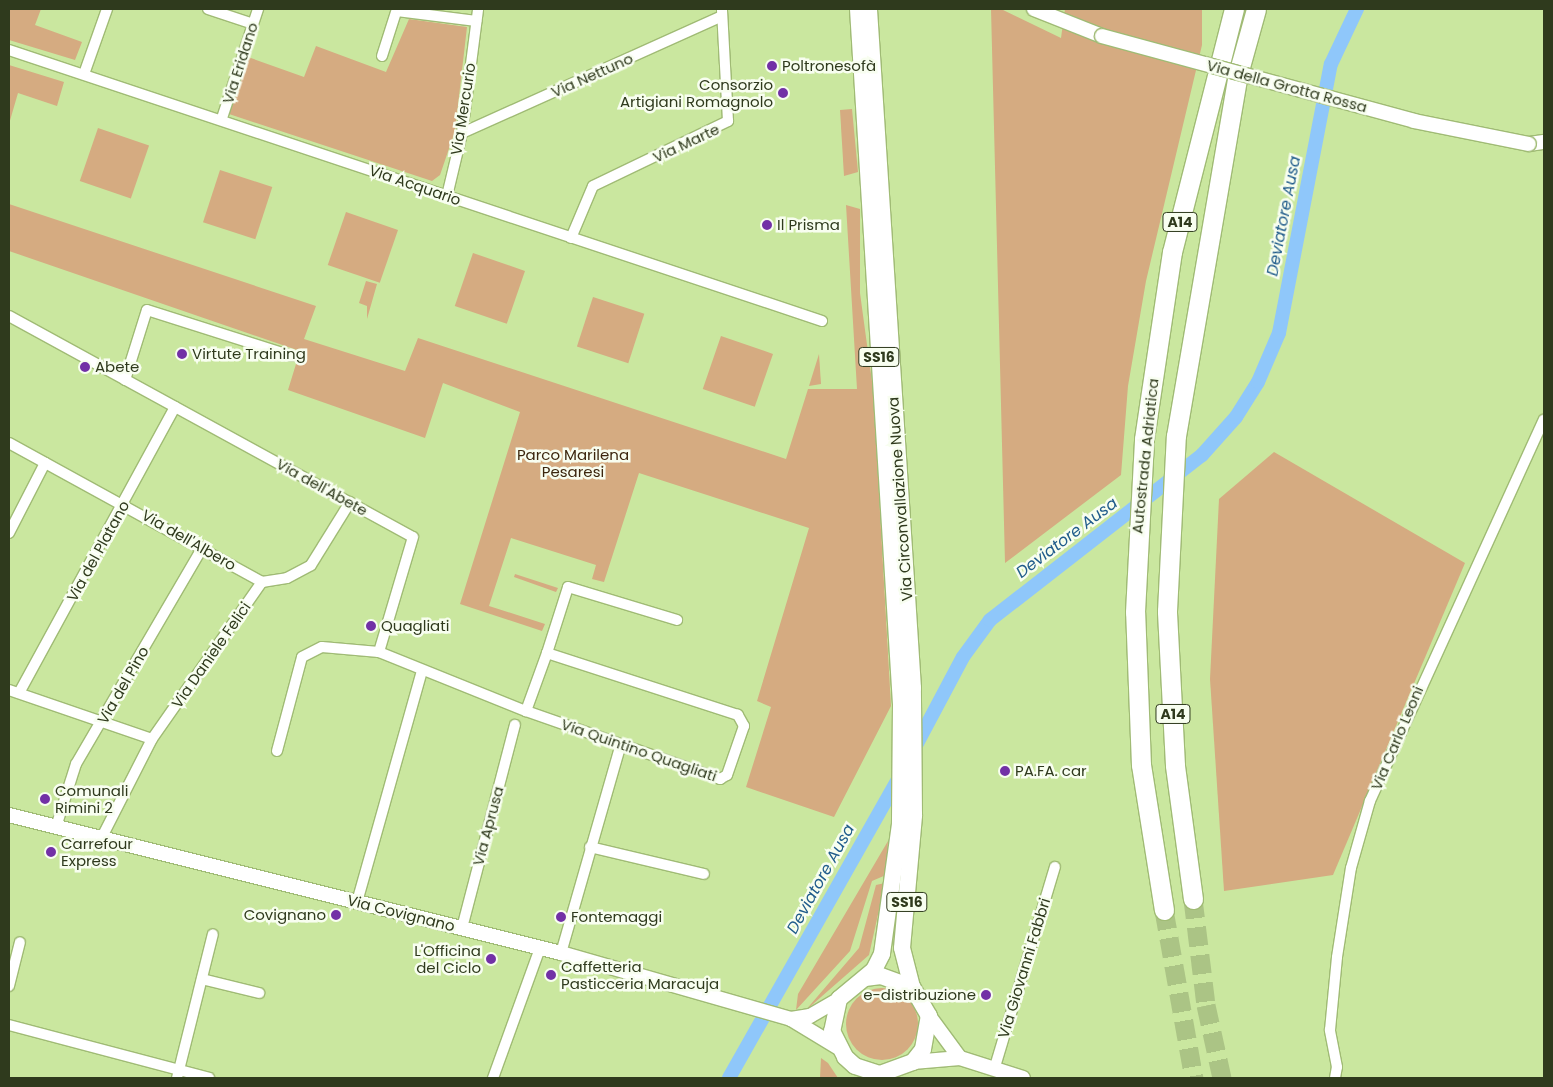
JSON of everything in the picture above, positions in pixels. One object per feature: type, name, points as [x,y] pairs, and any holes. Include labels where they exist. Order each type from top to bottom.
[{"type":"highway","name":"Autostrada Adriatica","points":[[1164,910],[1141,765],[1136,551],[1144,439],[1172,252],[1234,9]]},
{"type":"highway","name":"Autostrada Adriatica","points":[[1193,900],[1175,765],[1167,611],[1176,436],[1238,74],[1256,9]]},
{"type":"main road","name":"Via Circonvallazione Nuova","points":[[867,10],[913,688],[914,814],[902,948],[912,987],[929,1016]]},
{"type":"main road","name":"Via Circonvallazione Nuova","points":[[839,999],[874,970],[887,937],[900,824],[901,706],[867,10]]},
{"type":"main road","points":[[865,978],[881,976],[912,987]]},
{"type":"main road","points":[[839,999],[832,1031],[851,1078]]},
{"type":"main road","points":[[841,1052],[867,1071],[889,1075],[912,1062],[923,1049],[929,1016]]},
{"type":"street","points":[[84,74],[107,9]]},
{"type":"street","points":[[208,9],[253,24]]},
{"type":"street","name":"Via Eridano","points":[[222,118],[258,9]]},
{"type":"street","name":"Via Mercurio","points":[[446,196],[462,133],[478,9]]},
{"type":"street","name":"Via della Grotta Rossa","points":[[1034,9],[1102,36],[1414,121],[1529,144],[1544,142]]},
{"type":"street","points":[[382,56],[397,10],[476,21]]},
{"type":"street","name":"Via Nettuno","points":[[462,133],[722,13]]},
{"type":"street","name":"Via Marte","points":[[571,238],[593,186],[725,126],[728,121],[722,13]]},
{"type":"street","name":"Via Acquario","points":[[9,50],[222,118],[446,196],[822,321]]},
{"type":"street","points":[[125,380],[147,310],[292,356]]},
{"type":"street","name":"Via dell'Abete","points":[[9,316],[413,537],[378,652]]},
{"type":"street","name":"Via del Platano","points":[[14,692],[125,504],[175,407]]},
{"type":"street","name":"Via Carlo Leoni","points":[[1335,1078],[1337,1067],[1330,1030],[1337,957],[1351,868],[1370,801],[1544,420]]},
{"type":"street","name":"Via dell'Albero","points":[[9,442],[45,463],[125,504],[262,582]]},
{"type":"street","points":[[9,533],[45,463]]},
{"type":"street","points":[[262,582],[287,578],[311,565],[350,502]]},
{"type":"street","name":"Via del Pino","points":[[56,827],[76,764],[202,548]]},
{"type":"street","name":"Via Daniele Felici","points":[[102,839],[152,739],[262,582]]},
{"type":"street","points":[[276,751],[302,657],[322,647],[378,652],[526,711],[568,587],[677,620]]},
{"type":"street","name":"Via Quintino Quagliati","points":[[526,711],[720,780],[727,775],[744,726],[738,715],[547,653]]},
{"type":"street","points":[[357,902],[422,671]]},
{"type":"street","points":[[14,692],[100,724],[152,739]]},
{"type":"street","name":"Via Aprusa","points":[[462,928],[514,725]]},
{"type":"street","points":[[561,953],[621,744]]},
{"type":"street","name":"Via Covignano","points":[[9,816],[561,953],[791,1019],[841,1052]]},
{"type":"street","points":[[590,847],[704,874]]},
{"type":"street","name":"Via Giovanni Fabbri","points":[[994,1070],[1055,867]]},
{"type":"street","points":[[178,1074],[214,934]]},
{"type":"street","points":[[9,986],[20,942]]},
{"type":"street","points":[[493,1078],[540,948]]},
{"type":"street","points":[[202,979],[259,993]]},
{"type":"street","name":"Via Covignano","points":[[791,1019],[810,1016],[839,999]]},
{"type":"street","points":[[929,1016],[960,1058]]},
{"type":"street","points":[[9,1025],[178,1074],[209,1078]]},
{"type":"street","points":[[912,1062],[960,1058],[1021,1078]]},
{"type":"green space","points":[[9,9],[41,9],[35,25],[82,42],[75,60],[9,40]]},
{"type":"green space","points":[[991,9],[1001,9],[1061,38],[1065,9],[1202,9],[1202,45],[1146,281],[1128,386],[1121,475],[1005,563]]},
{"type":"green space","points":[[409,19],[467,27],[455,131],[440,175],[432,181],[229,114],[248,57],[304,77],[316,46],[386,72]]},
{"type":"green space","points":[[9,65],[64,82],[57,106],[18,93],[9,124]]},
{"type":"green space","points":[[852,109],[858,172],[844,176],[840,110]]},
{"type":"green space","points":[[98,128],[149,146],[131,199],[80,181]]},
{"type":"green space","points":[[220,170],[272,187],[255,239],[203,222]]},
{"type":"green space","name":"Parco Marilena Pesaresi","points":[[9,204],[316,306],[304,339],[405,371],[418,338],[786,459],[808,389],[857,389],[846,205],[860,209],[860,293],[873,389],[891,706],[834,817],[746,787],[771,707],[757,701],[809,528],[639,473],[604,582],[592,579],[596,565],[511,538],[489,606],[545,624],[542,631],[460,604],[520,412],[443,383],[425,438],[288,390],[300,351],[9,251]]},
{"type":"green space","points":[[346,212],[398,230],[380,283],[328,265]]},
{"type":"green space","points":[[473,253],[525,271],[507,324],[455,306]]},
{"type":"green space","points":[[366,281],[377,284],[367,319],[367,306],[359,303]]},
{"type":"green space","points":[[593,297],[644,314],[628,363],[577,346]]},
{"type":"green space","points":[[721,336],[773,354],[755,407],[703,389]]},
{"type":"green space","points":[[819,354],[821,384],[809,386]]},
{"type":"green space","points":[[1274,452],[1465,563],[1333,875],[1224,891],[1210,679],[1219,499]]},
{"type":"green space","points":[[515,574],[558,588],[556,592],[514,577]]},
{"type":"green space","points":[[888,841],[886,875],[872,881],[850,951],[796,1010],[798,994]]},
{"type":"green space","points":[[885,883],[869,955],[805,1011],[859,948],[876,885]]},
{"type":"green space","points":[[882,988],[902,994],[912,1004],[918,1024],[912,1044],[902,1054],[882,1060],[862,1054],[852,1044],[846,1024],[852,1004],[862,994]]},
{"type":"green space","points":[[821,1058],[828,1063],[838,1078],[820,1078]]},
{"type":"waterway","name":"Deviatore Ausa","points":[[913,751],[963,657],[990,620],[1202,455],[1236,417],[1258,382],[1279,333],[1331,64],[1357,9]]},
{"type":"waterway","name":"Deviatore Ausa","points":[[729,1078],[902,772]]},
{"type":"tunnel","points":[[1193,899],[1206,1005],[1222,1078]]},
{"type":"tunnel","points":[[1164,910],[1194,1078]]},
{"type":"place","name":"Poltronesofà","points":[[772,66]]},
{"type":"place","name":"Consorzio Artigiani Romagnolo","points":[[783,93]]},
{"type":"place","name":"Il Prisma","points":[[767,225]]},
{"type":"place","name":"Virtute Training","points":[[182,354]]},
{"type":"place","name":"Abete","points":[[85,367]]},
{"type":"place","name":"Quagliati","points":[[371,626]]},
{"type":"place","name":"PA.FA. car","points":[[1005,771]]},
{"type":"place","name":"Comunali Rimini 2","points":[[45,799]]},
{"type":"place","name":"Carrefour Express","points":[[51,852]]},
{"type":"place","name":"Covignano","points":[[336,915]]},
{"type":"place","name":"Fontemaggi","points":[[561,917]]},
{"type":"place","name":"L'Officina del Ciclo","points":[[491,959]]},
{"type":"place","name":"Caffetteria Pasticceria Maracuja","points":[[551,975]]},
{"type":"place","name":"e-distribuzione","points":[[986,995]]}]
